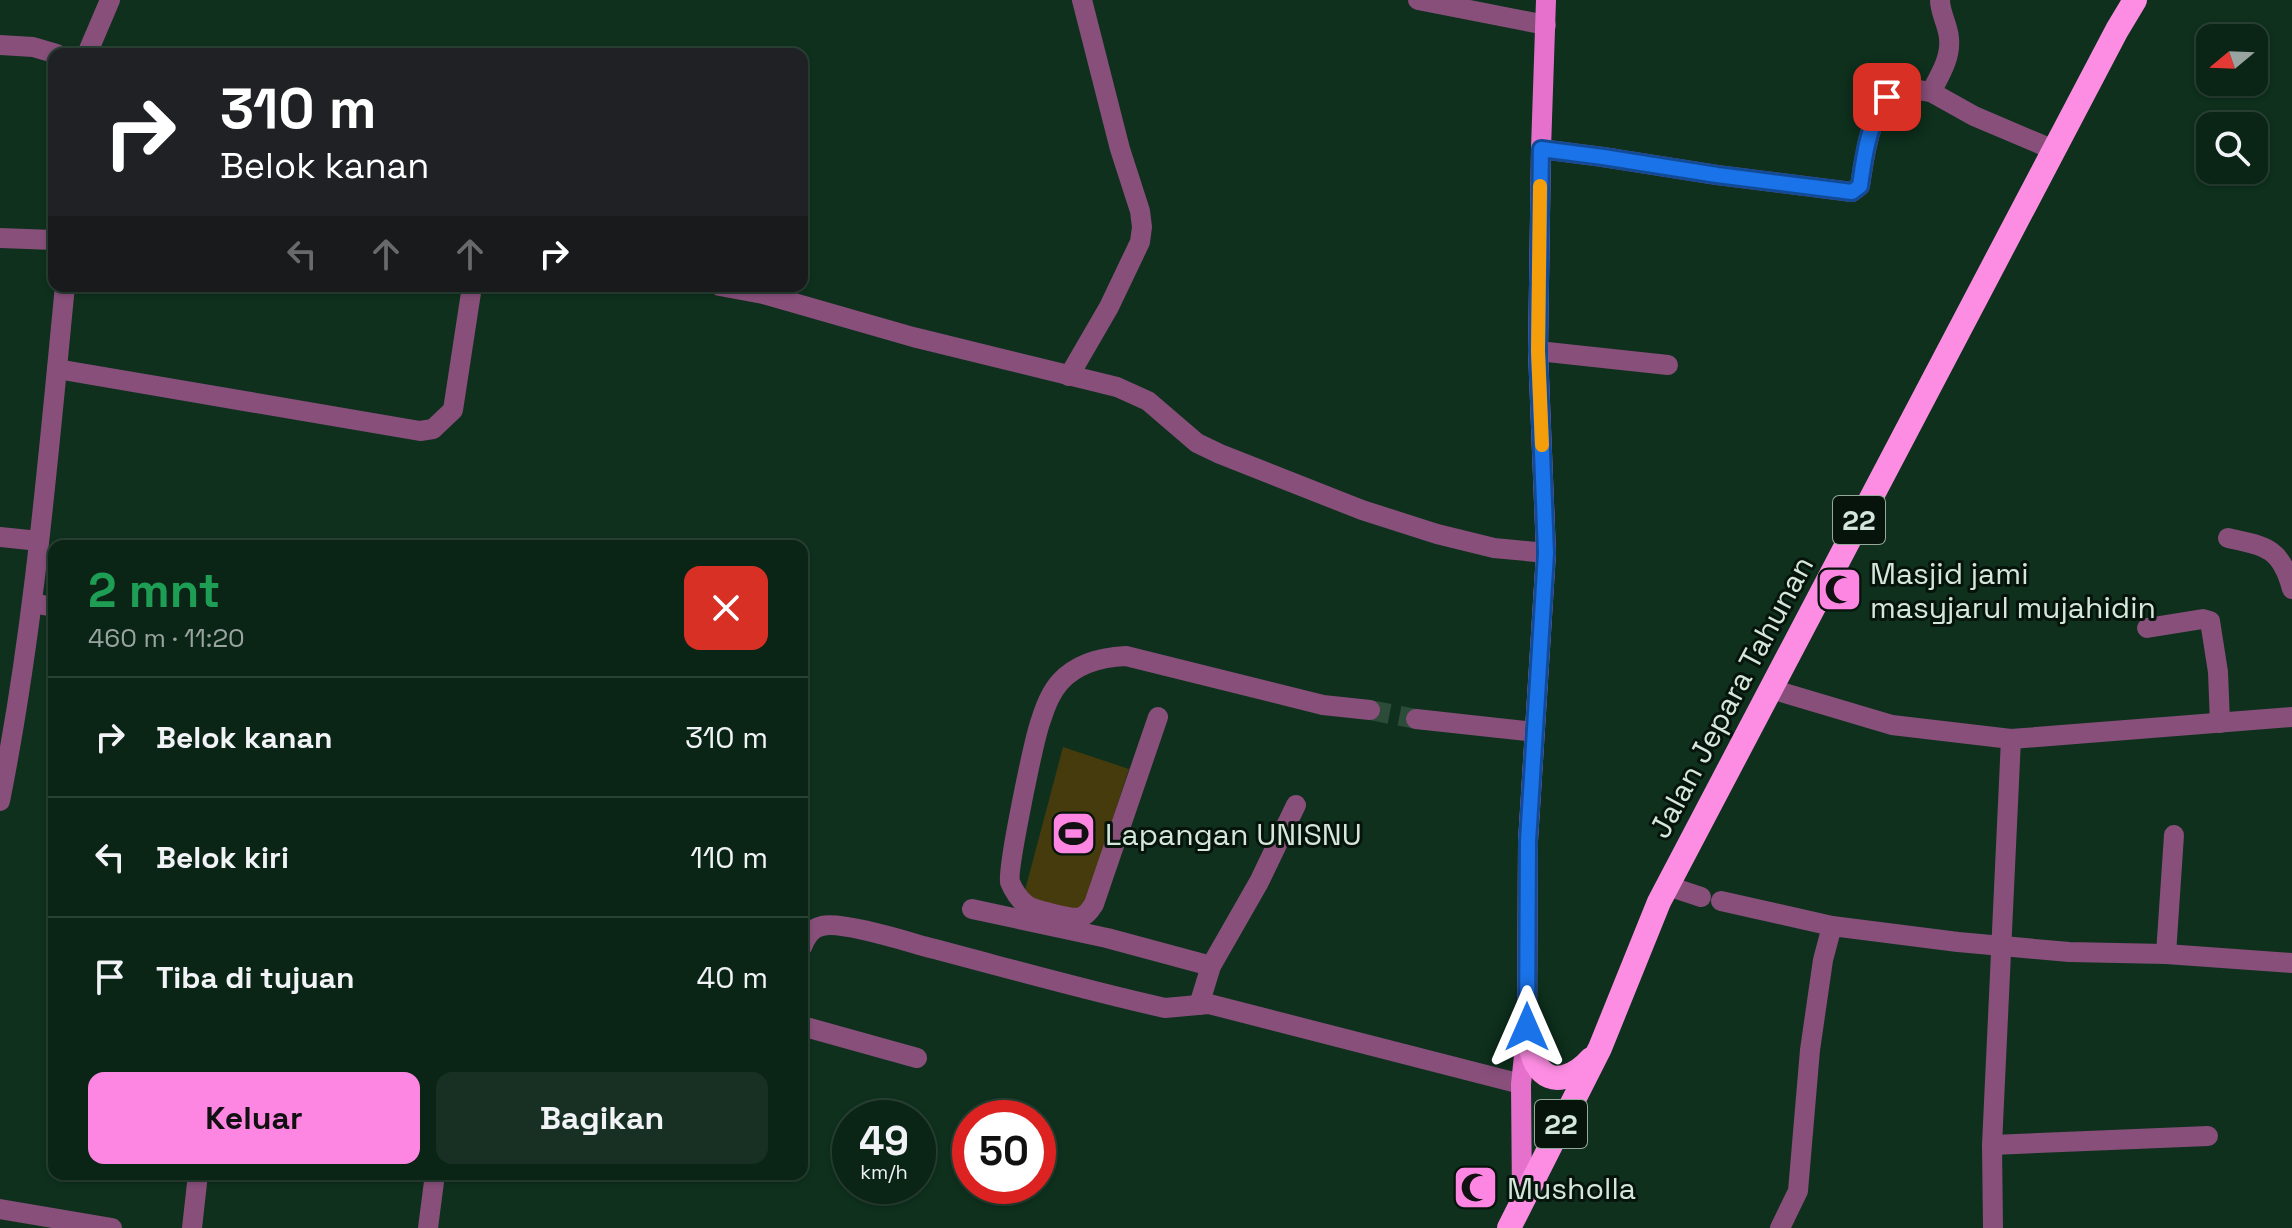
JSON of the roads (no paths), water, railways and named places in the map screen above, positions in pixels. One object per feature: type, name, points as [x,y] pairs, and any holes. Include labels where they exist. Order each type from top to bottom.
[{"type":"highway","name":"Jalan Jepara Tahunan","points":[[1600,1048],[1659,902],[2135,0]]},
{"type":"highway","points":[[1527,1027],[1536,1064],[1544,1074],[1557,1078],[1576,1073],[1600,1048]]},
{"type":"highway","name":"22","points":[[1509,1228],[1600,1048]]},
{"type":"main road","points":[[1522,1200],[1521,1084],[1527,1027],[1528,841],[1546,553],[1538,351],[1546,0]]},
{"type":"street","points":[[90,48],[110,0]]},
{"type":"street","points":[[1069,376],[1109,307],[1140,242],[1142,227],[1082,0]]},
{"type":"street","points":[[1418,0],[1546,25]]},
{"type":"street","points":[[1931,92],[1947,61],[1949,37],[1940,0]]},
{"type":"street","points":[[0,45],[48,51]]},
{"type":"street","points":[[1541,149],[1852,192],[1860,186],[1877,111],[1887,97],[1902,88],[1931,92],[1974,116],[2054,150]]},
{"type":"street","points":[[0,238],[48,240]]},
{"type":"street","points":[[0,801],[15,726],[32,603],[46,540],[64,292]]},
{"type":"street","points":[[57,369],[420,431],[433,429],[453,410],[471,292]]},
{"type":"street","points":[[752,292],[913,337],[1117,387],[1148,401],[1197,443],[1362,510],[1437,534],[1480,544],[1546,553]]},
{"type":"street","points":[[1538,351],[1668,365]]},
{"type":"street","points":[[0,537],[46,540]]},
{"type":"street","points":[[2228,538],[2264,546],[2274,553],[2288,573],[2292,589]]},
{"type":"street","points":[[32,603],[48,606]]},
{"type":"street","points":[[2147,628],[2203,619],[2210,621],[2218,672],[2220,723]]},
{"type":"street","points":[[1158,717],[1094,904],[1088,913],[1081,918],[1071,918],[1027,905],[1015,893],[1009,878],[1014,847],[1040,720],[1052,692],[1070,673],[1105,657],[1126,656],[1323,705],[1370,710]]},
{"type":"street","points":[[1771,689],[1892,725],[2011,739],[2292,717]]},
{"type":"street","points":[[1416,719],[1535,732]]},
{"type":"street","points":[[1993,1228],[1992,1145],[2011,739]]},
{"type":"street","points":[[1199,1005],[1211,966],[1259,882],[1296,805]]},
{"type":"street","points":[[2166,954],[2174,835]]},
{"type":"street","points":[[1668,886],[1711,899],[1832,926],[2069,952],[2166,954],[2292,963]]},
{"type":"street","points":[[972,909],[1107,938],[1211,966]]},
{"type":"street","points":[[808,934],[814,929],[834,925],[1165,1008],[1199,1005],[1223,1008],[1521,1084]]},
{"type":"street","points":[[1780,1228],[1798,1191],[1810,1050],[1823,960],[1832,926]]},
{"type":"street","points":[[808,1028],[917,1058]]},
{"type":"street","points":[[1992,1145],[2208,1136]]},
{"type":"street","points":[[192,1228],[197,1180]]},
{"type":"street","points":[[428,1228],[434,1180]]},
{"type":"street","points":[[0,1209],[112,1228]]},
{"type":"tunnel","points":[[1370,710],[1416,719]]},
{"type":"place","name":"Masjid jami masyjarul mujahidin","points":[[1839,590]]},
{"type":"place","name":"Lapangan UNISNU","points":[[1074,834]]},
{"type":"place","name":"Musholla","points":[[1476,1188]]}]
